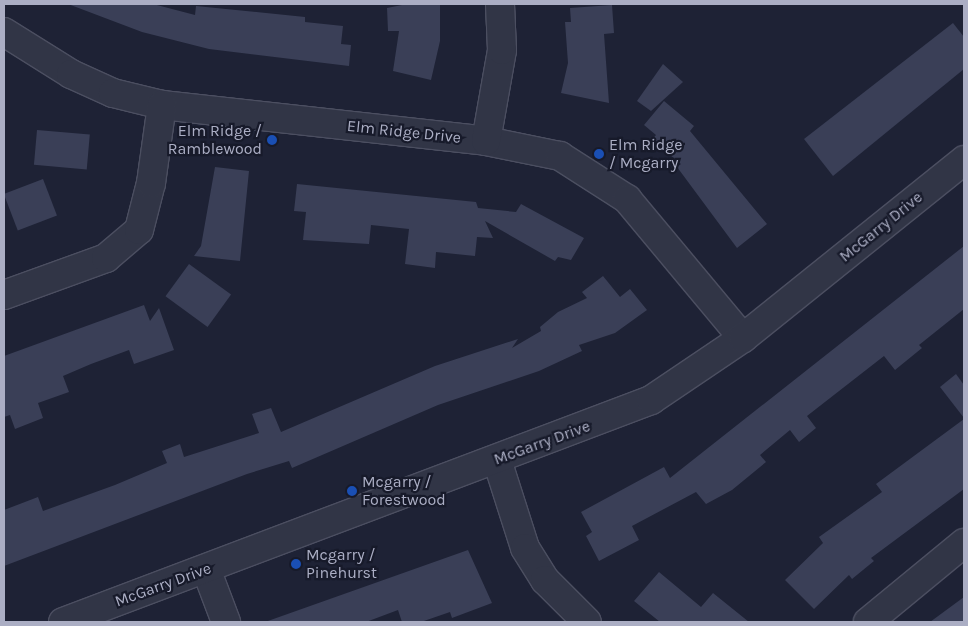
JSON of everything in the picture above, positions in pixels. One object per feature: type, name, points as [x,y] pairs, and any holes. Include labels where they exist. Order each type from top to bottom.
[{"type":"street","points":[[486,141],[502,50],[500,4]]},
{"type":"street","name":"Elm Ridge Drive","points":[[4,32],[71,74],[113,93],[162,105],[486,141],[560,156],[600,178],[627,199],[743,338]]},
{"type":"street","points":[[4,295],[106,258],[139,230],[150,191],[162,105]]},
{"type":"street","name":"McGarry Drive","points":[[63,622],[206,570],[651,400],[743,338],[964,160]]},
{"type":"street","points":[[497,460],[525,548],[545,580],[587,622]]},
{"type":"street","points":[[868,622],[964,544]]},
{"type":"street","points":[[206,570],[226,622]]},
{"type":"building","points":[[68,4],[153,4],[195,15],[196,6],[305,17],[305,22],[343,26],[341,44],[351,45],[349,66],[209,49],[142,32]]},
{"type":"building","points":[[407,4],[440,4],[440,41],[431,80],[393,71],[399,31],[388,31],[387,8]]},
{"type":"building","points":[[612,5],[614,33],[604,34],[609,103],[561,93],[568,63],[565,22],[571,22],[570,8]]},
{"type":"building","points":[[953,23],[964,37],[964,69],[833,176],[804,139]]},
{"type":"building","points":[[663,64],[683,82],[651,111],[637,101]]},
{"type":"building","points":[[664,101],[694,126],[690,131],[767,224],[737,248],[677,167],[681,164],[652,140],[656,135],[644,125]]},
{"type":"building","points":[[37,130],[90,135],[87,169],[34,165]]},
{"type":"building","points":[[215,167],[249,171],[240,261],[194,256],[201,246]]},
{"type":"building","points":[[43,179],[57,215],[18,230],[4,194]]},
{"type":"building","points":[[297,184],[476,202],[478,208],[516,212],[521,204],[584,238],[571,260],[558,257],[555,261],[485,221],[493,238],[477,237],[475,256],[436,252],[435,268],[405,264],[409,229],[371,225],[369,244],[303,240],[306,212],[294,211]]},
{"type":"building","points":[[964,246],[964,309],[919,345],[922,348],[895,370],[884,356],[807,416],[816,428],[799,442],[790,430],[760,455],[766,462],[732,490],[706,504],[696,492],[632,526],[639,540],[599,561],[586,536],[592,532],[581,512],[664,467],[670,478]]},
{"type":"building","points":[[189,264],[231,295],[208,327],[165,296]]},
{"type":"building","points":[[603,276],[620,297],[630,289],[647,310],[615,333],[579,345],[582,351],[539,371],[438,405],[292,468],[289,461],[247,474],[4,566],[4,510],[38,497],[43,511],[115,485],[167,463],[162,451],[180,444],[184,457],[259,433],[252,414],[271,408],[281,432],[435,366],[518,339],[512,348],[541,331],[540,327],[558,312],[587,298],[582,292]]},
{"type":"building","points":[[144,305],[150,321],[159,308],[174,350],[134,364],[129,350],[91,364],[63,376],[69,392],[38,403],[43,418],[15,429],[10,415],[4,417],[4,356]]},
{"type":"building","points":[[956,374],[964,385],[964,418],[940,387]]},
{"type":"building","points":[[964,419],[964,489],[871,558],[874,561],[852,579],[849,575],[814,609],[785,580],[823,543],[819,537],[882,492],[876,484]]},
{"type":"building","points":[[468,550],[492,603],[452,618],[450,612],[421,622],[402,622],[398,610],[366,622],[265,622]]},
{"type":"building","points":[[659,572],[701,607],[713,593],[749,622],[660,622],[634,601]]},
{"type":"building","points":[[964,597],[964,622],[930,622]]},
{"type":"place","name":"Elm Ridge / Ramblewood","points":[[272,140]]},
{"type":"place","name":"Elm Ridge / Mcgarry","points":[[599,154]]},
{"type":"place","name":"Mcgarry / Forestwood","points":[[352,491]]},
{"type":"place","name":"Mcgarry / Pinehurst","points":[[296,564]]}]
